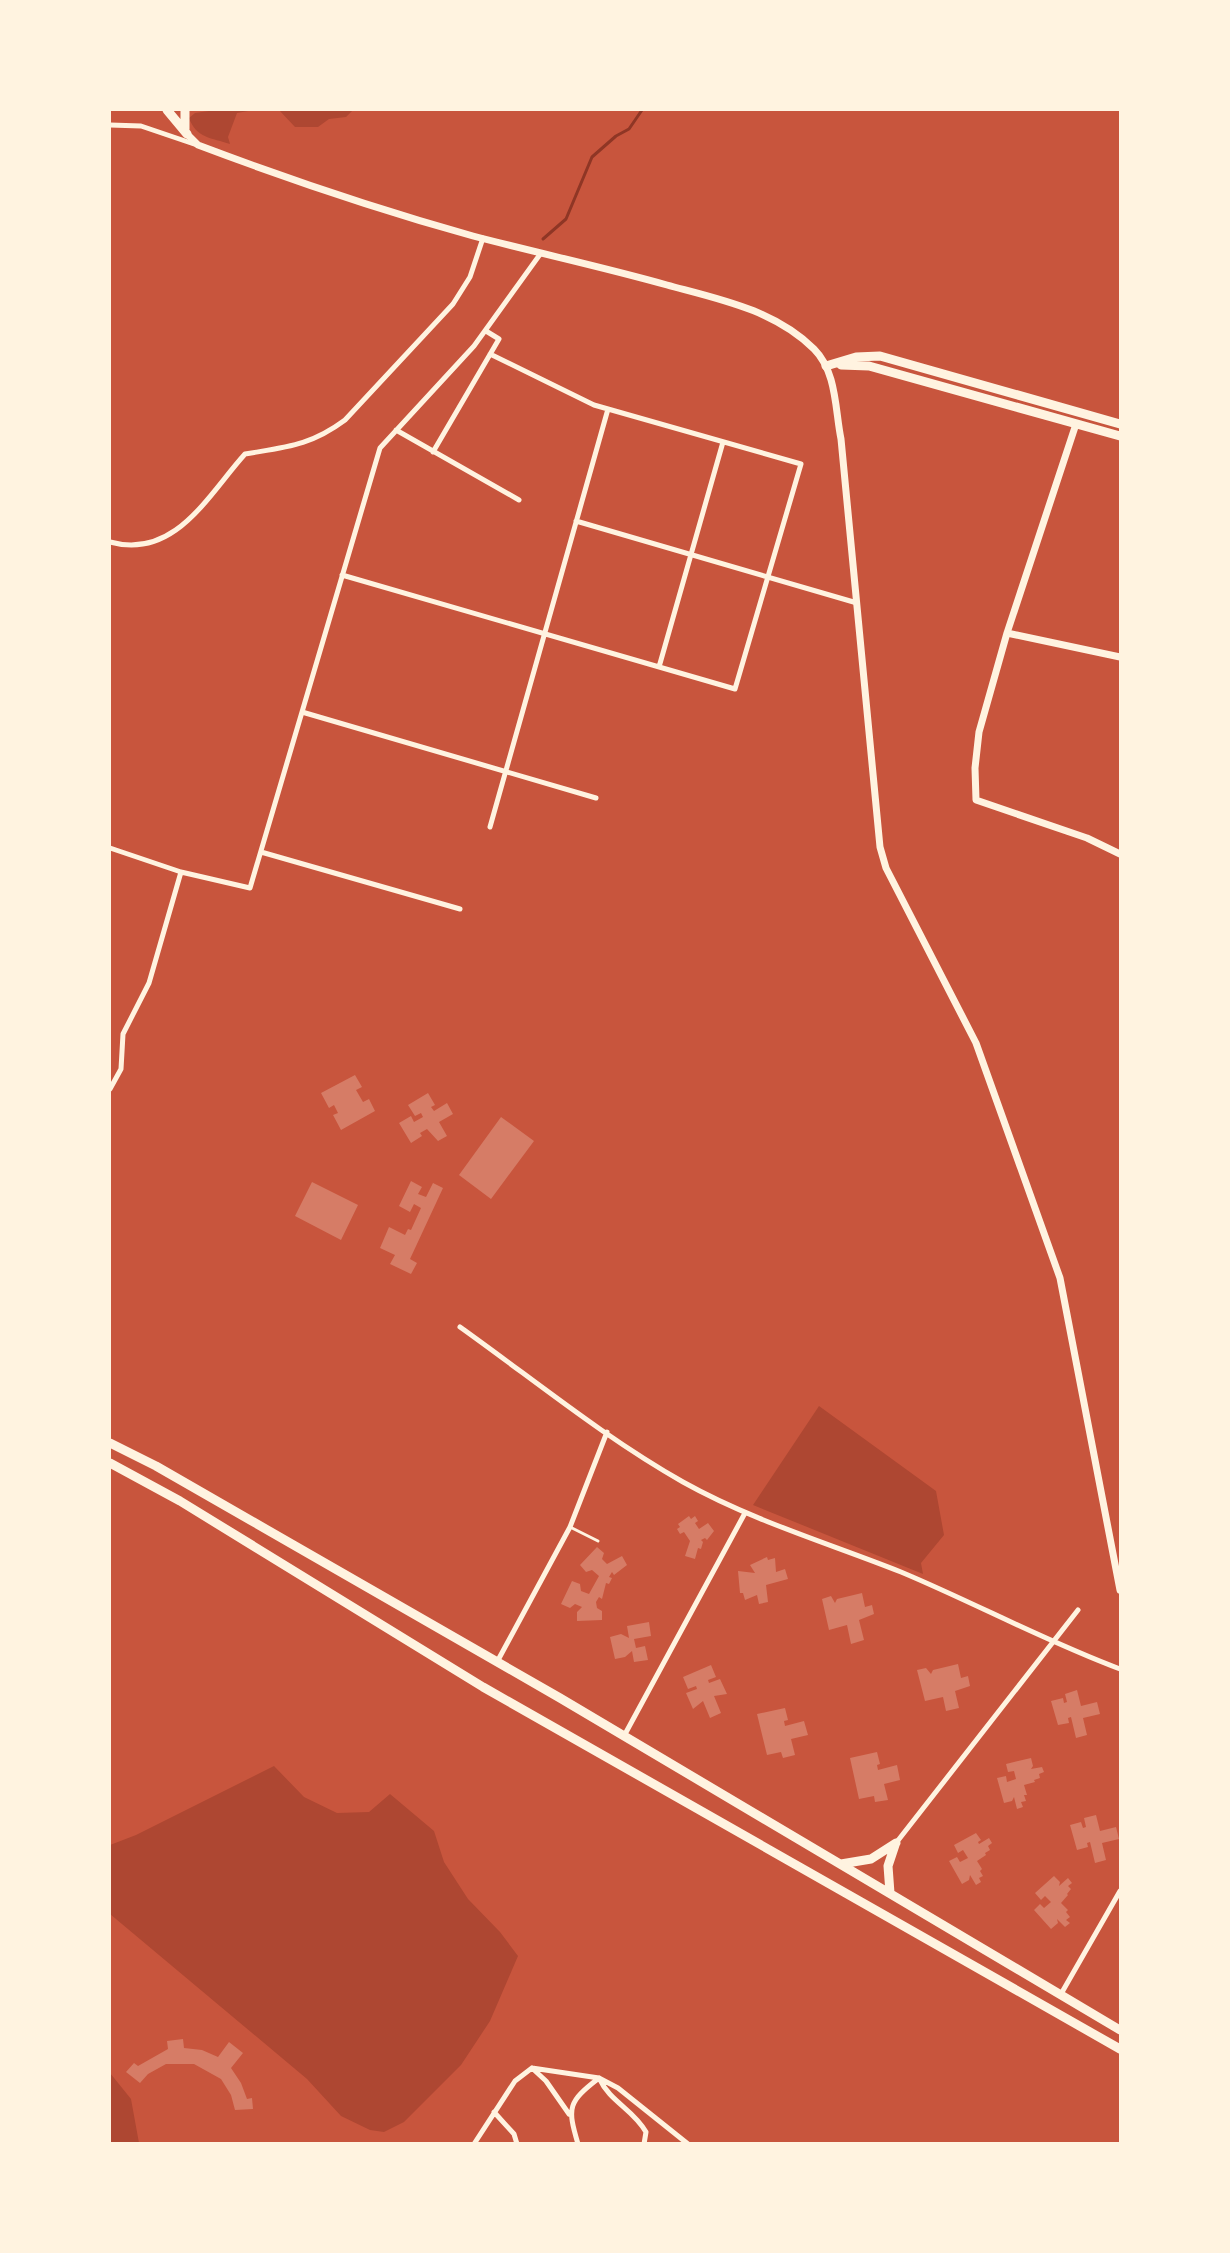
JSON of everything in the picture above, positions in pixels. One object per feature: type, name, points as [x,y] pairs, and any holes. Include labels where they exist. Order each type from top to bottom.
[{"type":"main road","points":[[167,110],[187,134]]},
{"type":"main road","points":[[185,110],[184,122],[187,134]]},
{"type":"main road","points":[[826,366],[856,357],[880,356],[1120,424]]},
{"type":"main road","points":[[826,366],[869,366],[1120,436]]},
{"type":"main road","points":[[110,1443],[156,1466],[497,1662],[1120,2030]]},
{"type":"main road","points":[[110,1463],[180,1501],[483,1687],[1120,2049]]},
{"type":"main road","points":[[842,1864],[871,1859],[896,1843]]},
{"type":"main road","points":[[891,1893],[888,1866],[896,1843]]},
{"type":"street","points":[[110,125],[141,126],[279,176],[483,238],[632,275],[755,311],[796,333],[818,354],[826,366],[832,385],[841,439],[880,847],[886,868],[976,1043],[1060,1278],[1120,1590]]},
{"type":"street","points":[[187,134],[198,145]]},
{"type":"street","points":[[110,542],[138,546],[171,534],[192,517],[245,454],[300,446],[325,435],[345,420],[453,304],[470,277],[483,238]]},
{"type":"street","points":[[110,848],[181,872],[250,888],[380,448],[486,332],[541,253]]},
{"type":"street","points":[[434,452],[499,339],[486,332]]},
{"type":"street","points":[[342,575],[735,689],[801,464],[608,409],[490,354]]},
{"type":"street","points":[[490,827],[608,409]]},
{"type":"street","points":[[1076,424],[1007,633],[979,732],[975,768],[976,800],[1087,838],[1120,854]]},
{"type":"street","points":[[396,430],[519,500]]},
{"type":"street","points":[[659,667],[723,442]]},
{"type":"street","points":[[576,521],[857,603]]},
{"type":"street","points":[[1007,633],[1120,657]]},
{"type":"street","points":[[302,712],[596,798]]},
{"type":"street","points":[[261,852],[460,909]]},
{"type":"street","points":[[110,1089],[122,1069],[123,1034],[149,983],[181,872]]},
{"type":"street","points":[[460,1327],[608,1432],[682,1481],[745,1513],[902,1573],[1052,1643],[1120,1669]]},
{"type":"street","points":[[497,1662],[570,1527],[608,1432]]},
{"type":"street","points":[[624,1736],[745,1513]]},
{"type":"street","points":[[896,1843],[1078,1610]]},
{"type":"street","points":[[1061,1994],[1120,1891]]},
{"type":"street","points":[[532,2068],[546,2081],[570,2114],[578,2144]]},
{"type":"street","points":[[474,2144],[515,2081],[532,2068],[599,2078],[618,2088],[688,2144]]},
{"type":"street","points":[[570,2114],[574,2101],[599,2078]]},
{"type":"street","points":[[599,2078],[606,2092],[638,2117],[646,2132],[644,2144]]},
{"type":"street","points":[[495,2112],[514,2134],[517,2144]]},
{"type":"lane","points":[[570,1527],[598,1541]]},
{"type":"shaded area","points":[[216,110],[254,110],[237,113],[228,137],[230,144],[200,133],[189,118],[195,113]]},
{"type":"shaded area","points":[[279,110],[353,110],[346,117],[329,119],[318,127],[295,127]]},
{"type":"shaded area","points":[[819,1406],[936,1491],[944,1535],[921,1563],[923,1574],[753,1505]]},
{"type":"shaded area","points":[[274,1766],[304,1797],[337,1813],[369,1812],[390,1794],[434,1831],[444,1862],[468,1899],[500,1932],[518,1956],[490,2021],[461,2065],[404,2122],[384,2132],[370,2130],[341,2116],[307,2079],[110,1914],[110,1845],[136,1835]]},
{"type":"shaded area","points":[[110,2073],[131,2099],[139,2143],[110,2143]]},
{"type":"building","points":[[355,1075],[362,1087],[356,1090],[363,1102],[369,1099],[375,1111],[341,1130],[333,1115],[338,1113],[334,1105],[329,1108],[321,1093]]},
{"type":"building","points":[[428,1093],[435,1105],[431,1107],[434,1111],[447,1103],[453,1114],[439,1122],[447,1136],[438,1141],[427,1129],[420,1133],[422,1136],[411,1143],[399,1123],[411,1116],[414,1122],[423,1117],[421,1113],[415,1116],[408,1105]]},
{"type":"building","points":[[501,1117],[534,1141],[491,1199],[459,1175]]},
{"type":"building","points":[[411,1181],[422,1187],[418,1194],[426,1197],[433,1183],[443,1188],[410,1259],[417,1263],[411,1274],[390,1264],[395,1255],[380,1248],[389,1227],[405,1235],[408,1229],[411,1230],[421,1208],[414,1204],[410,1212],[399,1206]]},
{"type":"building","points":[[312,1182],[358,1205],[341,1240],[295,1216]]},
{"type":"building","points":[[689,1516],[691,1519],[695,1516],[698,1521],[695,1523],[699,1529],[708,1523],[714,1531],[707,1540],[705,1538],[701,1540],[703,1542],[701,1549],[698,1548],[695,1559],[685,1556],[690,1541],[684,1532],[680,1534],[677,1529],[680,1527],[678,1524]]},
{"type":"building","points":[[597,1547],[604,1553],[602,1559],[607,1564],[622,1556],[627,1565],[614,1575],[612,1572],[609,1577],[612,1578],[609,1584],[606,1583],[602,1599],[599,1597],[596,1602],[597,1608],[602,1611],[602,1620],[577,1621],[577,1612],[582,1607],[575,1604],[570,1608],[561,1604],[572,1581],[580,1584],[581,1591],[589,1594],[599,1576],[592,1570],[586,1572],[580,1565]]},
{"type":"building","points":[[767,1557],[768,1560],[775,1558],[776,1572],[785,1569],[788,1579],[766,1585],[768,1602],[759,1604],[757,1595],[745,1600],[743,1593],[740,1593],[738,1571],[755,1573],[750,1565]]},
{"type":"building","points":[[862,1593],[865,1607],[872,1605],[874,1614],[859,1620],[864,1640],[851,1644],[847,1625],[829,1630],[822,1599],[831,1596],[835,1603],[837,1599]]},
{"type":"building","points":[[649,1622],[651,1636],[634,1639],[636,1648],[645,1646],[648,1660],[634,1662],[632,1651],[625,1657],[615,1659],[610,1637],[621,1634],[629,1638],[627,1626]]},
{"type":"building","points":[[958,1664],[961,1678],[968,1676],[970,1686],[955,1691],[959,1708],[946,1711],[943,1697],[925,1701],[917,1670],[926,1668],[931,1674],[933,1670]]},
{"type":"building","points":[[711,1665],[716,1677],[708,1680],[709,1683],[720,1679],[727,1694],[714,1696],[721,1713],[710,1718],[703,1701],[693,1709],[686,1693],[697,1689],[696,1686],[688,1689],[683,1677]]},
{"type":"building","points":[[1077,1690],[1081,1706],[1097,1702],[1100,1714],[1083,1718],[1087,1735],[1076,1738],[1071,1717],[1068,1718],[1069,1723],[1058,1725],[1051,1701],[1063,1698],[1064,1703],[1067,1702],[1065,1694]]},
{"type":"building","points":[[785,1708],[788,1720],[784,1721],[785,1726],[804,1721],[808,1735],[791,1739],[795,1755],[783,1758],[781,1752],[767,1755],[757,1714]]},
{"type":"building","points":[[877,1752],[880,1764],[877,1765],[878,1770],[897,1765],[900,1780],[884,1784],[888,1800],[875,1802],[874,1796],[859,1799],[850,1758]]},
{"type":"building","points":[[1031,1758],[1033,1766],[1031,1769],[1042,1767],[1044,1772],[1039,1774],[1040,1778],[1034,1780],[1035,1782],[1024,1785],[1026,1801],[1021,1802],[1023,1807],[1017,1809],[1014,1797],[1012,1801],[1004,1803],[997,1778],[1006,1776],[1007,1782],[1016,1779],[1014,1771],[1008,1772],[1006,1764]]},
{"type":"building","points":[[1096,1815],[1100,1831],[1116,1827],[1119,1839],[1102,1843],[1106,1860],[1095,1863],[1090,1842],[1087,1843],[1088,1847],[1077,1850],[1070,1825],[1081,1822],[1083,1828],[1086,1827],[1084,1818]]},
{"type":"building","points":[[976,1833],[981,1840],[979,1844],[989,1838],[992,1843],[988,1846],[990,1850],[985,1853],[986,1855],[977,1861],[983,1876],[979,1878],[981,1882],[976,1885],[970,1875],[969,1880],[962,1884],[949,1861],[957,1857],[960,1862],[968,1858],[963,1850],[958,1853],[954,1845]]},
{"type":"building","points":[[1054,1876],[1060,1882],[1059,1886],[1068,1878],[1072,1883],[1068,1886],[1071,1889],[1068,1895],[1061,1903],[1068,1910],[1066,1912],[1070,1917],[1066,1920],[1070,1923],[1065,1927],[1057,1919],[1058,1923],[1051,1929],[1034,1910],[1040,1904],[1044,1908],[1051,1902],[1045,1896],[1041,1900],[1035,1893]]},
{"type":"building","points":[[183,2039],[184,2048],[202,2050],[218,2057],[229,2042],[243,2053],[231,2068],[241,2083],[247,2099],[252,2098],[253,2109],[235,2110],[231,2095],[221,2079],[194,2064],[166,2064],[148,2074],[140,2083],[126,2072],[134,2063],[138,2066],[168,2049],[167,2041]]},
{"type":"waterway","points":[[543,239],[566,219],[592,157],[616,136],[629,129],[642,110]]}]
